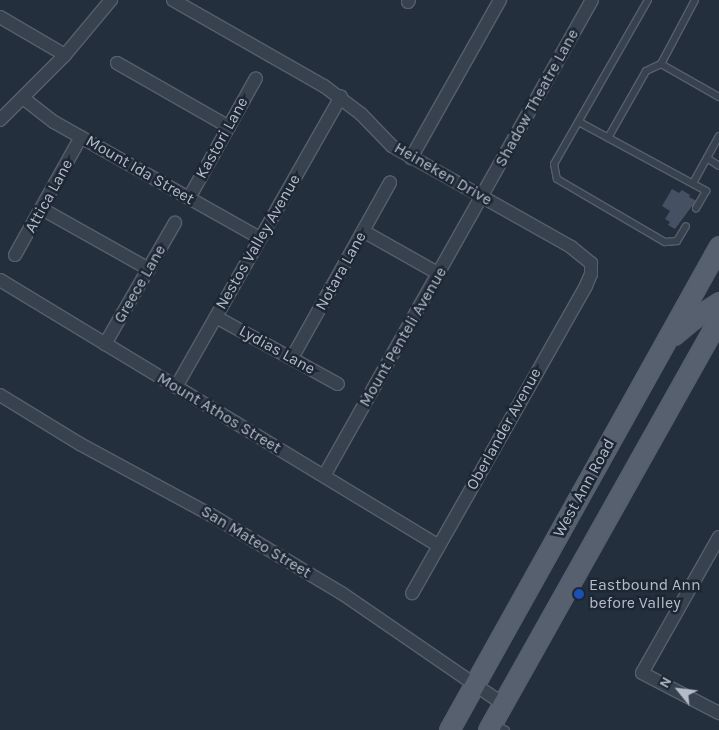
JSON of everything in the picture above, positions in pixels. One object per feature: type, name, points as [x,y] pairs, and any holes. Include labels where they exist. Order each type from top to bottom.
[{"type":"main road","name":"West Ann Road","points":[[449,730],[719,246]]},
{"type":"main road","points":[[662,346],[684,326],[719,302]]},
{"type":"main road","name":"West Ann Road","points":[[495,728],[503,704],[719,318]]},
{"type":"street","points":[[0,120],[65,55],[111,0]]},
{"type":"street","name":"Heineken Drive","points":[[173,0],[341,97],[392,146],[571,247],[591,263]]},
{"type":"street","points":[[411,158],[500,0]]},
{"type":"street","name":"Shadow Theatre Lane","points":[[481,197],[592,0]]},
{"type":"street","points":[[0,17],[65,55]]},
{"type":"street","points":[[117,63],[229,127]]},
{"type":"street","name":"Kastori Lane","points":[[189,198],[256,78]]},
{"type":"street","name":"Nestos Valley Avenue","points":[[176,387],[341,97]]},
{"type":"street","name":"Mount Ida Street","points":[[23,98],[48,118],[260,238]]},
{"type":"street","name":"Attica Lane","points":[[16,256],[82,137]]},
{"type":"street","name":"Notara Lane","points":[[292,358],[390,183]]},
{"type":"street","name":"Mount Penteli Avenue","points":[[324,476],[481,197]]},
{"type":"street","points":[[42,209],[149,269]]},
{"type":"street","name":"Greece Lane","points":[[105,344],[175,223]]},
{"type":"street","points":[[363,231],[439,274]]},
{"type":"street","name":"Oberlander Avenue","points":[[412,593],[586,286],[591,274],[591,263]]},
{"type":"street","name":"Mount Athos Street","points":[[0,280],[439,546]]},
{"type":"street","name":"Lydias Lane","points":[[216,316],[338,384]]},
{"type":"street","name":"San Mateo Street","points":[[0,395],[80,444],[211,515],[343,594],[503,704]]},
{"type":"street","points":[[719,536],[642,672],[719,713]]},
{"type":"lane","points":[[648,0],[554,164],[558,180],[665,242],[677,241],[686,226]]},
{"type":"lane","points":[[608,138],[646,71],[661,64],[696,0]]},
{"type":"lane","points":[[661,64],[719,97]]},
{"type":"lane","points":[[579,122],[706,191],[696,208]]},
{"type":"lane","points":[[693,183],[719,136]]},
{"type":"lane","points":[[707,158],[719,166]]},
{"type":"building","points":[[672,189],[679,193],[682,190],[690,195],[689,197],[699,202],[695,208],[692,206],[675,229],[668,225],[670,222],[665,219],[670,211],[662,206]]},
{"type":"place","name":"Eastbound Ann before Valley","points":[[579,594]]}]
